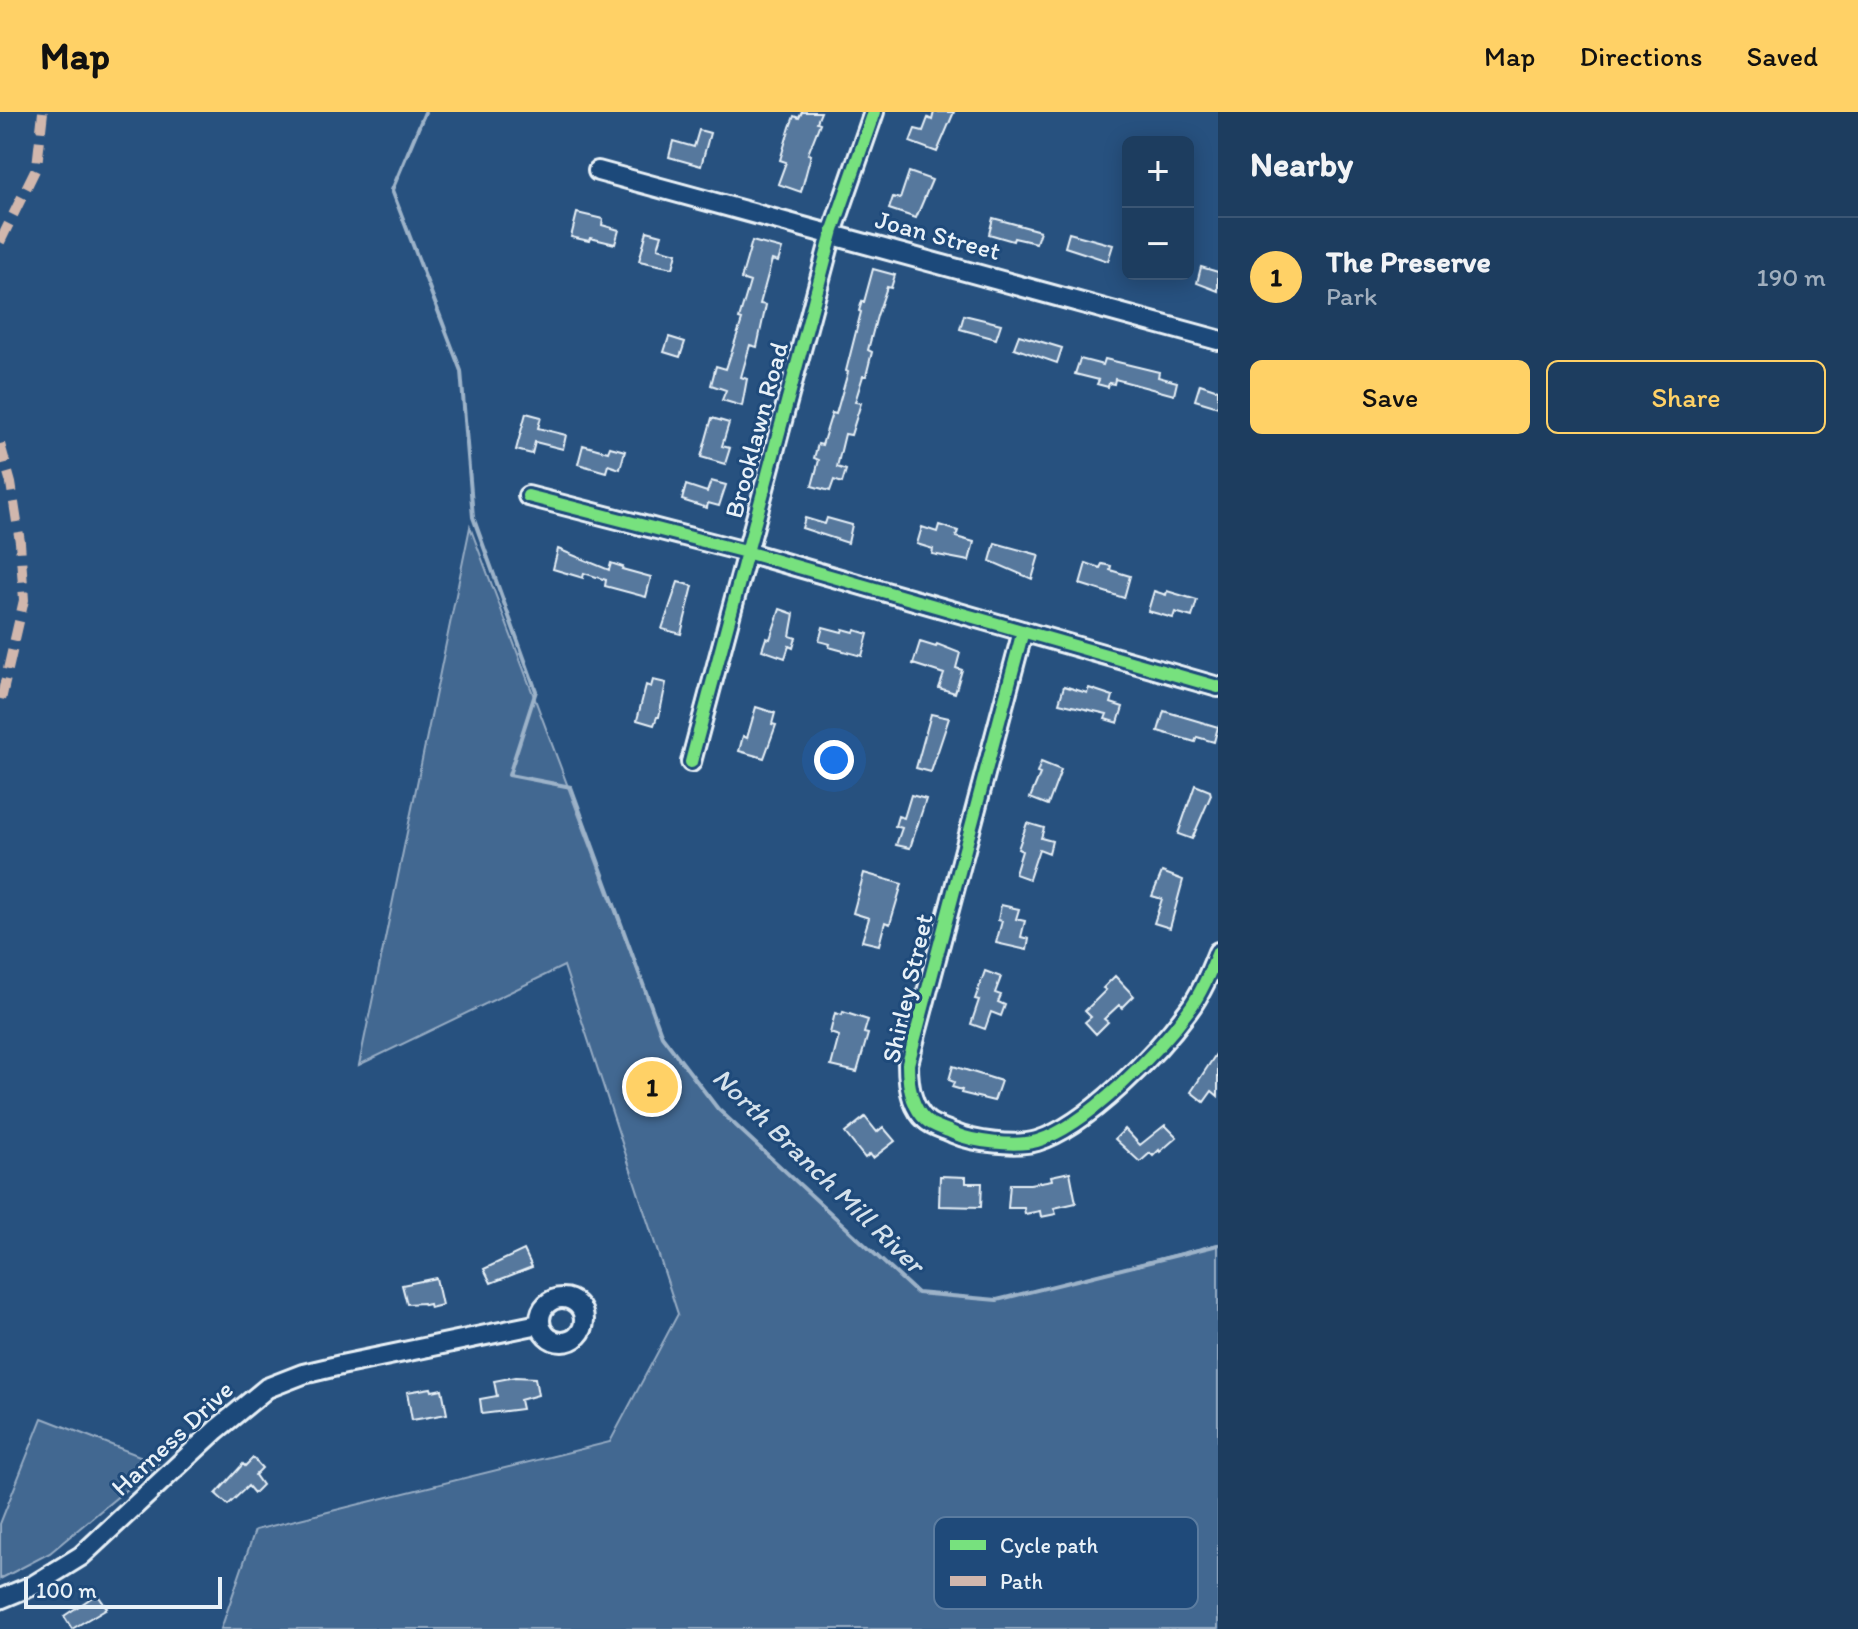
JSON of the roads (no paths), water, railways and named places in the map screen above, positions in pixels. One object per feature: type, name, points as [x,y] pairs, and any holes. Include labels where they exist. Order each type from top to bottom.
[{"type":"street","name":"Brooklawn Road","points":[[691,762],[832,233],[874,112]]},
{"type":"street","name":"Joan Street","points":[[598,171],[1218,340]]},
{"type":"street","points":[[528,496],[746,552],[1218,687]]},
{"type":"street","name":"Shirley Street","points":[[1023,631],[908,1064],[909,1090],[925,1120],[958,1135],[994,1143],[1036,1141],[1077,1122],[1133,1073],[1188,1011],[1218,952]]},
{"type":"street","name":"Harness Drive","points":[[0,1599],[34,1585],[81,1556],[232,1415],[267,1388],[328,1368],[539,1324]]},
{"type":"waterway","name":"North Branch Mill River","points":[[425,112],[392,190],[461,371],[473,517],[536,691],[509,775],[571,787],[662,1036],[718,1109],[917,1293],[997,1300],[1218,1245]]},
{"type":"place","name":"The Preserve","points":[[652,1087]]}]
